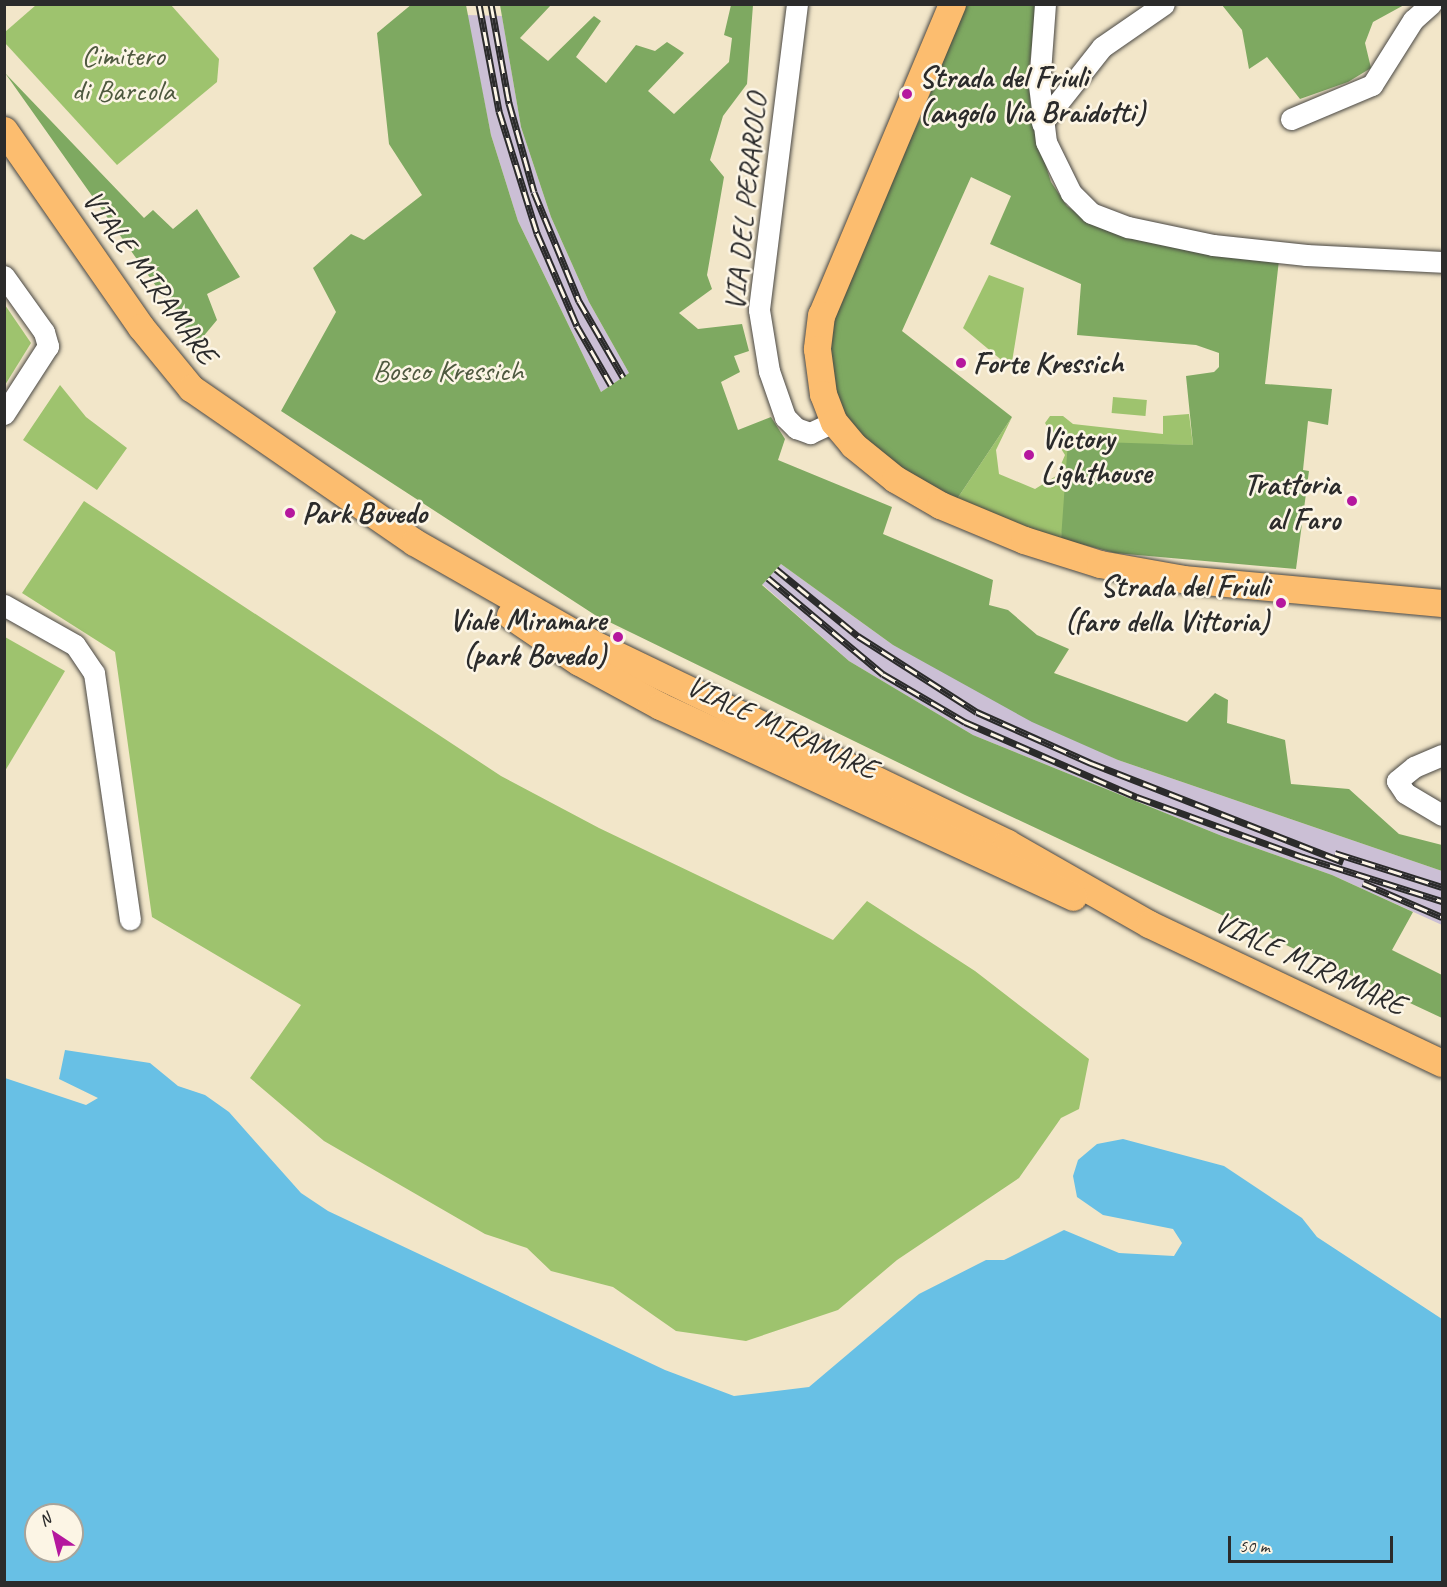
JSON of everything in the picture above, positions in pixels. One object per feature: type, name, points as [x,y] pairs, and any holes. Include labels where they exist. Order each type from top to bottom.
[{"type":"main road","points":[[952,4],[821,315],[818,366],[823,394],[834,422],[879,468],[940,505],[1024,540],[1091,561],[1183,579],[1443,603]]},
{"type":"main road","name":"VIALE MIRAMARE","points":[[4,130],[141,327],[191,388],[218,411],[414,542],[522,623],[620,684],[1058,891],[1149,924],[1443,1063]]},
{"type":"street","name":"VIA DEL PERAROLO","points":[[797,4],[759,310],[769,371],[785,417],[796,428],[810,433],[834,422]]},
{"type":"street","points":[[1045,4],[1039,62],[1042,123],[1055,164],[1079,203],[1091,213],[1128,227],[1189,241],[1252,249],[1443,262]]},
{"type":"street","points":[[1042,123],[1102,47],[1164,4]]},
{"type":"street","points":[[1291,119],[1372,85],[1413,20],[1431,4]]},
{"type":"street","points":[[4,276],[44,332],[48,346],[4,414]]},
{"type":"street","points":[[4,605],[75,645],[94,674],[130,919]]},
{"type":"street","points":[[1443,755],[1414,767],[1397,781],[1405,793],[1443,815]]},
{"type":"shaded area","points":[[467,15],[502,16],[521,127],[551,217],[589,302],[629,373],[601,392],[518,221],[491,135]]},
{"type":"shaded area","points":[[781,564],[893,645],[1118,760],[1442,871],[1442,925],[1332,875],[1222,836],[973,735],[849,661],[762,584]]},
{"type":"green space","name":"Bosco Kressich","points":[[412,4],[466,5],[491,135],[518,221],[601,392],[629,373],[589,302],[551,217],[521,127],[500,5],[551,5],[520,38],[548,61],[594,16],[601,21],[576,57],[606,83],[636,45],[655,51],[667,42],[684,53],[648,91],[674,114],[729,62],[732,38],[724,35],[731,5],[753,5],[747,84],[723,116],[710,160],[724,177],[707,275],[712,289],[679,313],[698,329],[742,324],[749,351],[734,356],[740,372],[721,382],[738,430],[771,417],[785,439],[778,460],[892,507],[883,534],[993,580],[989,605],[1008,610],[1037,635],[1069,649],[1054,673],[1187,722],[1215,693],[1228,700],[1227,723],[1285,740],[1291,784],[1349,789],[1399,834],[1442,845],[1442,871],[1118,760],[1032,722],[893,645],[781,564],[762,585],[849,661],[973,735],[1222,836],[1332,875],[1413,912],[1392,950],[1442,975],[1442,1018],[965,795],[595,615],[281,411],[336,312],[313,268],[351,234],[364,240],[422,195],[389,144],[377,33]]},
{"type":"green space","name":"Cimitero di Barcola","points":[[36,5],[171,5],[219,59],[217,82],[117,165],[5,43],[5,32]]},
{"type":"green space","points":[[965,5],[1037,5],[1028,77],[1033,125],[1051,182],[1067,206],[1089,222],[1279,260],[1265,384],[1332,389],[1328,425],[1308,421],[1303,470],[1309,471],[1296,569],[1115,553],[1061,539],[1068,441],[1193,445],[1186,376],[1214,372],[1219,367],[1219,353],[1196,345],[1077,335],[1081,284],[990,244],[1011,196],[971,177],[902,331],[1012,417],[957,499],[876,454],[842,413],[829,371],[832,304],[923,112]]},
{"type":"green space","points":[[1222,5],[1404,5],[1373,22],[1365,43],[1371,68],[1348,82],[1300,99],[1267,57],[1249,69],[1242,30]]},
{"type":"green space","points":[[5,73],[144,218],[153,210],[173,229],[197,209],[240,277],[207,294],[217,320],[197,344]]},
{"type":"green space","points":[[989,275],[1024,288],[1011,368],[963,328]]},
{"type":"green space","points":[[5,305],[31,343],[4,385]]},
{"type":"green space","points":[[60,385],[86,417],[127,448],[97,490],[23,440]]},
{"type":"green space","points":[[1113,397],[1147,400],[1145,416],[1112,413]]},
{"type":"green space","points":[[1189,414],[1193,445],[1074,443],[1061,539],[1030,531],[957,499],[1012,417],[996,450],[999,474],[1035,489],[1056,476],[1065,455],[1045,423],[1050,416],[1063,416],[1073,424],[1163,434],[1163,416]]},
{"type":"green space","points":[[84,501],[501,776],[599,828],[833,940],[867,901],[975,971],[1089,1059],[1079,1109],[1061,1118],[1019,1178],[897,1260],[838,1310],[746,1341],[676,1331],[613,1287],[551,1271],[527,1248],[485,1234],[324,1141],[250,1078],[301,1005],[152,917],[115,652],[22,593]]},
{"type":"green space","points":[[5,637],[65,671],[5,771]]},
{"type":"water","points":[[65,1050],[150,1063],[178,1086],[205,1095],[229,1112],[301,1193],[328,1211],[665,1370],[734,1396],[809,1387],[919,1294],[986,1260],[1004,1260],[1064,1230],[1119,1253],[1174,1256],[1182,1243],[1173,1229],[1103,1215],[1077,1197],[1073,1176],[1078,1160],[1097,1144],[1123,1139],[1224,1166],[1302,1218],[1317,1237],[1442,1319],[1442,1582],[5,1582],[5,1078],[86,1105],[98,1098],[59,1079]]},
{"type":"railway","points":[[479,4],[499,111],[537,233],[577,326],[611,385]]},
{"type":"railway","points":[[491,4],[509,103],[534,192],[579,301],[623,377]]},
{"type":"railway","points":[[776,569],[858,636],[977,712],[1091,763],[1343,862]]},
{"type":"railway","points":[[768,578],[883,674],[965,722],[1137,797],[1303,857],[1442,901]]},
{"type":"railway","points":[[1335,853],[1442,887]]},
{"type":"railway","points":[[1363,883],[1442,917]]},
{"type":"place","name":"Strada del Friuli (angolo Via Braidotti)","points":[[907,94]]},
{"type":"place","name":"Forte Kressich","points":[[961,363]]},
{"type":"place","name":"Victory Lighthouse","points":[[1029,455]]},
{"type":"place","name":"Trattoria al Faro","points":[[1352,501]]},
{"type":"place","name":"Park Bovedo","points":[[290,513]]},
{"type":"place","name":"Strada del Friuli (faro della Vittoria)","points":[[1281,603]]},
{"type":"place","name":"Viale Miramare (park Bovedo)","points":[[618,637]]}]
